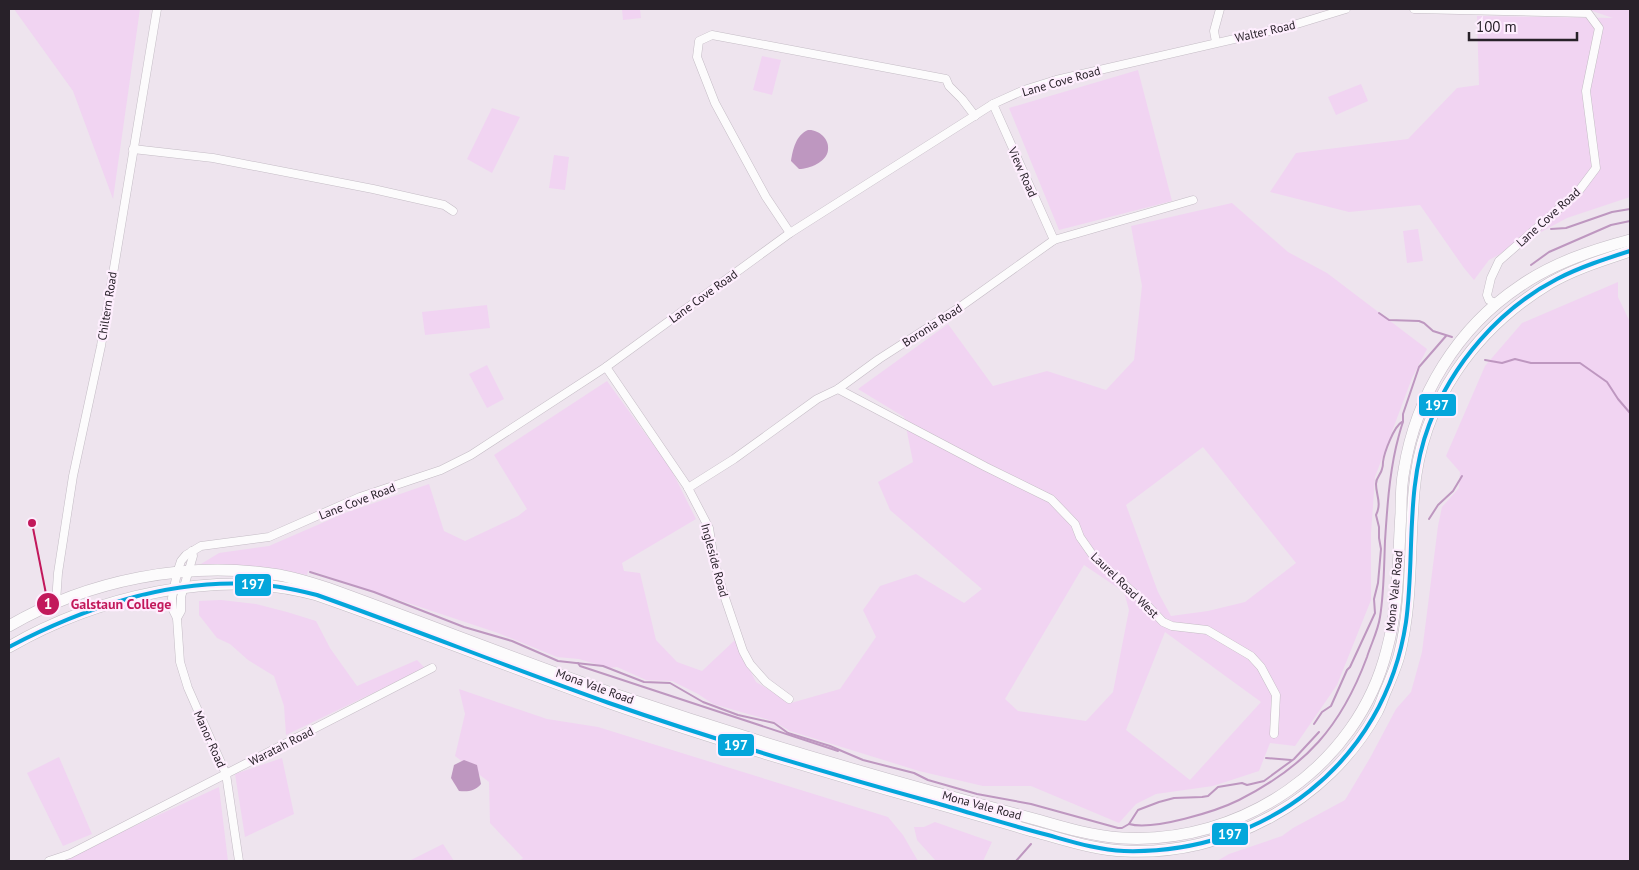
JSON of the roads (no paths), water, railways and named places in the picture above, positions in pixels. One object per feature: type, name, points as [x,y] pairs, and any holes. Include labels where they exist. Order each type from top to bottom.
[{"type":"highway","name":"Mona Vale Road","points":[[9,626],[56,602],[138,578],[183,572],[240,571],[272,574],[296,579],[366,602],[616,694],[844,767],[1073,830],[1121,838],[1178,836],[1228,822],[1260,808],[1292,788],[1319,767],[1350,730],[1372,694],[1387,650],[1395,605],[1403,473],[1410,442],[1422,404],[1439,370],[1465,335],[1519,286],[1553,267],[1580,255],[1630,240]]},
{"type":"highway","name":"Mona Vale Road","points":[[9,647],[34,632],[89,610],[129,598],[178,589],[247,585],[284,587],[308,592],[611,703],[758,752],[1096,849],[1141,852],[1167,851],[1194,846],[1243,830],[1275,815],[1297,800],[1341,763],[1377,712],[1399,659],[1408,608],[1414,489],[1419,456],[1426,431],[1440,398],[1462,361],[1508,311],[1552,282],[1630,251]]},
{"type":"highway","points":[[56,602],[60,610],[65,613],[89,610]]},
{"type":"highway","points":[[34,632],[52,615],[56,602]]},
{"type":"street","name":"Chiltern Road","points":[[56,602],[58,573],[73,476],[101,346],[157,9]]},
{"type":"street","name":"Walter Road","points":[[1220,9],[1214,31],[1216,42],[1286,27],[1346,9]]},
{"type":"street","name":"Lane Cove Road","points":[[1414,9],[1588,13],[1599,28],[1586,91],[1596,168],[1578,192],[1499,261],[1491,278],[1487,295],[1489,300],[1497,304]]},
{"type":"street","points":[[790,233],[766,198],[715,103],[697,57],[699,41],[712,35],[946,79],[949,86],[962,99],[974,116]]},
{"type":"street","name":"Lane Cove Road","points":[[192,551],[206,546],[269,537],[360,497],[441,470],[471,455],[606,367],[790,233],[993,104],[1024,90],[1056,80],[1216,42]]},
{"type":"street","name":"View Road","points":[[993,104],[1054,240]]},
{"type":"street","points":[[134,149],[213,158],[440,204],[449,207],[453,212]]},
{"type":"street","name":"Boronia Road","points":[[688,488],[734,459],[817,399],[838,389],[879,359],[960,307],[1054,240],[1193,200]]},
{"type":"street","name":"Ingleside Road","points":[[606,367],[688,488],[709,528],[714,560],[742,651],[750,664],[766,682],[789,699]]},
{"type":"street","name":"Laurel Road West","points":[[838,389],[1051,499],[1075,524],[1080,537],[1094,557],[1146,604],[1162,622],[1172,626],[1207,630],[1251,656],[1261,667],[1276,695],[1274,734]]},
{"type":"street","points":[[178,589],[183,572],[183,557],[192,551],[193,556],[183,572],[178,589]]},
{"type":"street","name":"Manor Road","points":[[178,589],[181,597],[181,611],[177,618],[179,653],[185,681],[226,774],[239,861]]},
{"type":"street","name":"Waratah Road","points":[[48,861],[70,854],[432,668]]},
{"type":"waterway","points":[[1551,229],[1566,228],[1612,212],[1630,209]]},
{"type":"waterway","points":[[1531,265],[1549,252],[1611,225],[1630,221]]},
{"type":"waterway","points":[[1379,313],[1389,320],[1419,321],[1433,331],[1452,337]]},
{"type":"waterway","points":[[1129,824],[1153,825],[1185,819],[1239,800],[1284,773],[1302,758],[1333,724],[1357,682],[1379,622],[1390,482],[1396,447],[1403,422],[1403,414],[1419,367],[1446,336]]},
{"type":"waterway","points":[[1485,360],[1502,363],[1515,359],[1531,363],[1580,363],[1607,382],[1630,413]]},
{"type":"waterway","points":[[1314,724],[1322,712],[1331,706],[1375,613],[1374,599],[1378,583],[1381,549],[1376,515],[1379,503],[1376,482],[1383,466],[1390,440],[1402,422]]},
{"type":"waterway","points":[[1429,519],[1438,505],[1453,491],[1462,476]]},
{"type":"waterway","points":[[310,572],[374,592],[464,627],[512,641],[558,661],[603,666],[644,682],[670,683],[703,702],[738,715],[774,723],[788,733],[830,746],[863,760],[914,773],[928,780],[977,794],[1031,804],[1118,828],[1129,824],[1138,810],[1159,802],[1174,798],[1208,796],[1218,787],[1242,783],[1247,785],[1264,781],[1294,759],[1319,732]]},
{"type":"waterway","points":[[578,663],[580,666],[838,751]]},
{"type":"waterway","points":[[1266,758],[1291,760]]},
{"type":"waterway","points":[[1016,861],[1031,844]]},
{"type":"place","name":"Galstaun College","points":[[32,523]]}]
